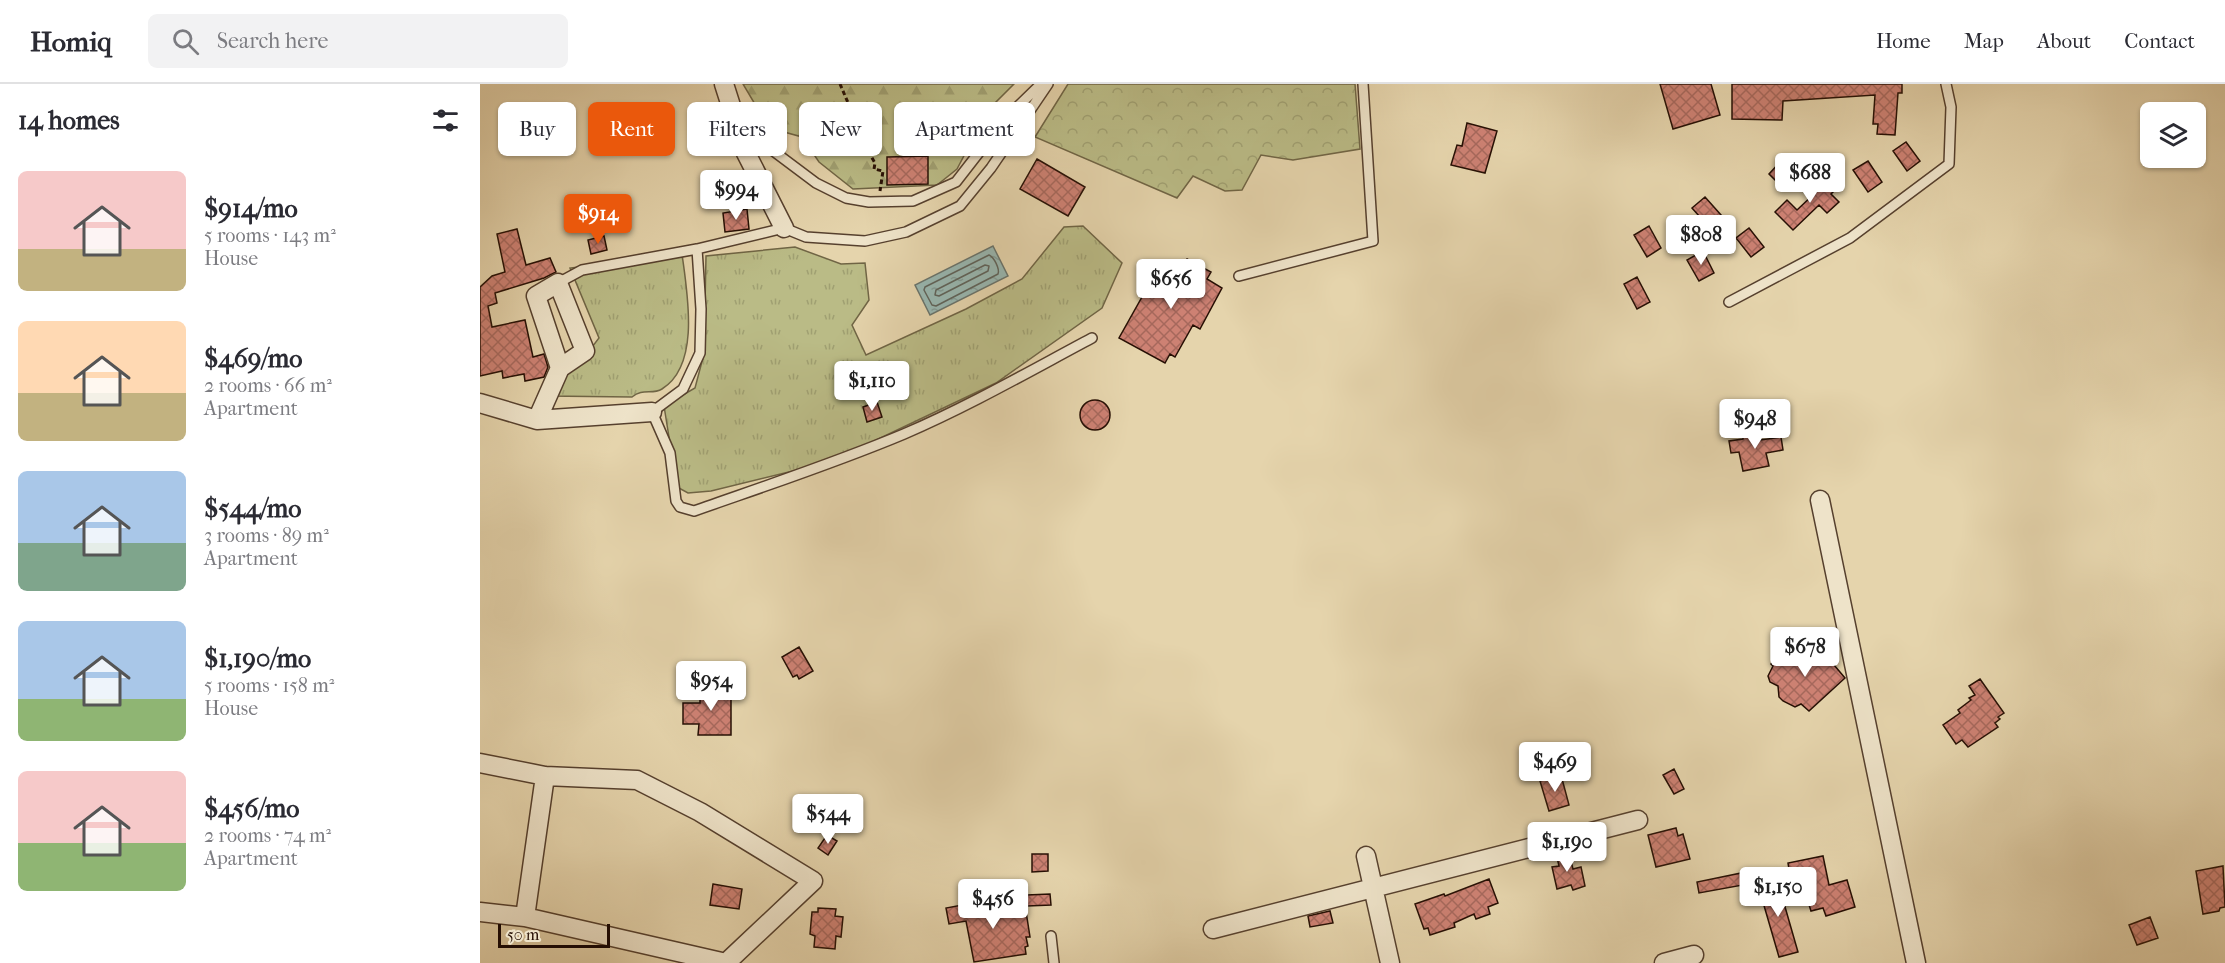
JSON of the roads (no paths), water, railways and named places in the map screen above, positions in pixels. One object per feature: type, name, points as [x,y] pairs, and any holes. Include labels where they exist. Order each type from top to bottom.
[{"type":"street","points":[[726,91],[746,153],[784,228]]},
{"type":"street","points":[[537,420],[560,368],[585,351],[558,284],[536,296],[560,368]]},
{"type":"street","points":[[480,403],[537,420],[652,412]]},
{"type":"street","points":[[1820,500],[1916,963]]},
{"type":"street","points":[[480,763],[545,776],[637,780],[700,812],[813,880],[726,963],[525,917],[480,912]]},
{"type":"street","points":[[525,917],[545,776]]},
{"type":"street","points":[[1212,929],[1638,820]]},
{"type":"street","points":[[1366,856],[1390,963]]},
{"type":"street","points":[[1664,963],[1694,956]]},
{"type":"lane","points":[[726,91],[772,150],[816,183],[846,198],[869,202],[913,201],[956,182],[1005,119],[1041,84]]},
{"type":"lane","points":[[558,284],[582,270],[697,249],[784,228],[806,237],[865,240],[906,232],[960,206],[991,168],[1047,84]]},
{"type":"lane","points":[[1239,276],[1373,241],[1363,84]]},
{"type":"lane","points":[[1728,302],[1850,238],[1949,164],[1951,107],[1946,84]]},
{"type":"lane","points":[[697,249],[701,309],[700,353],[683,389],[652,412],[670,453],[676,501],[681,507],[694,511],[834,463],[907,433],[991,392],[1092,338]]},
{"type":"lane","points":[[1051,936],[1054,963]]},
{"type":"water","points":[[993,246],[1008,276],[930,315],[915,285]]}]
